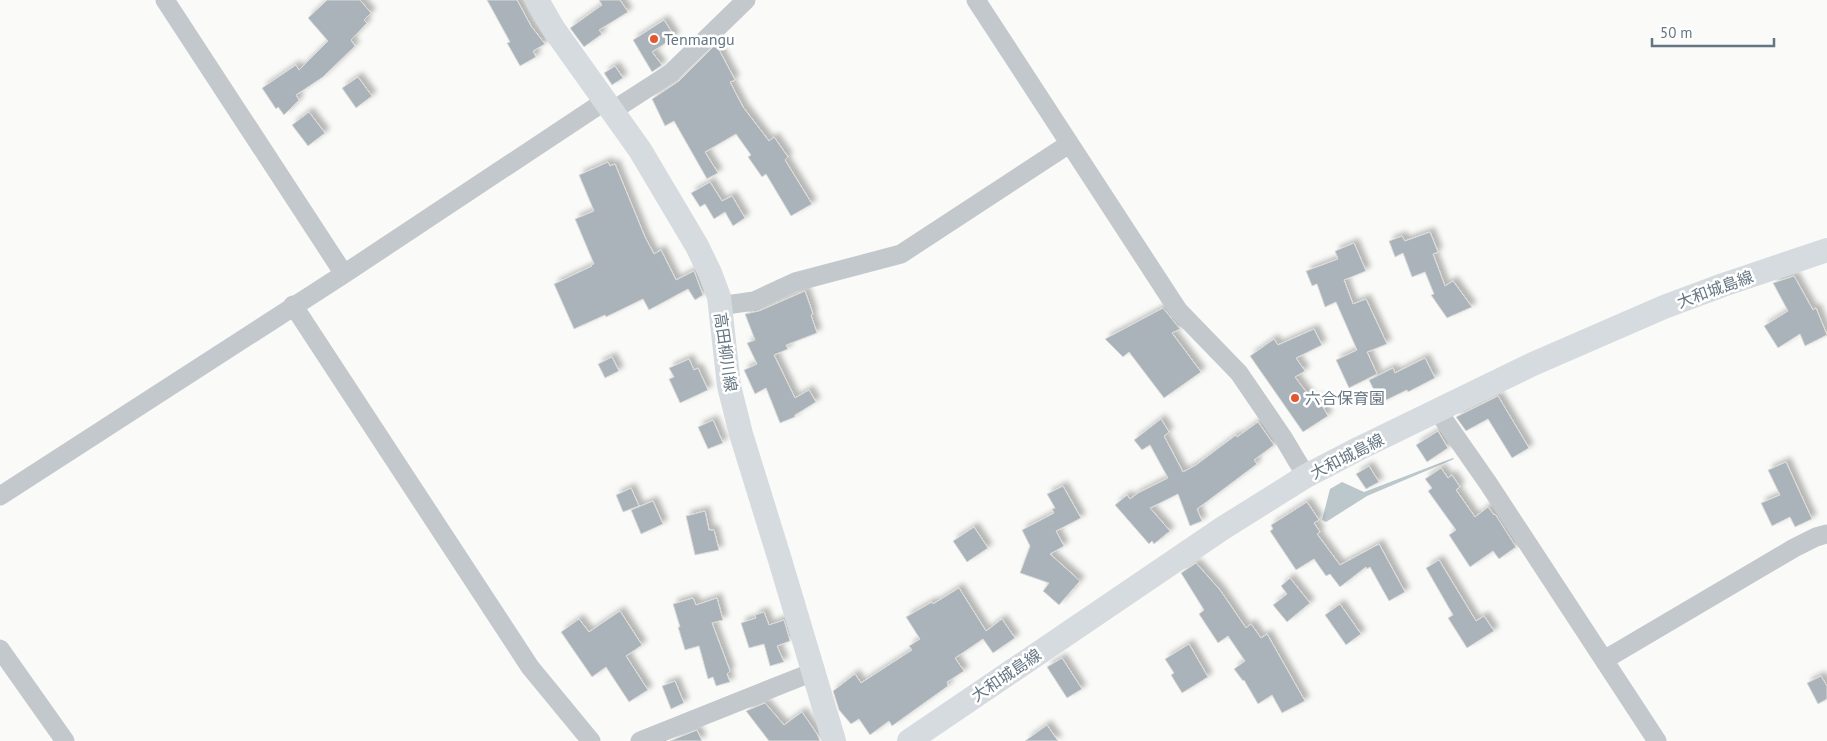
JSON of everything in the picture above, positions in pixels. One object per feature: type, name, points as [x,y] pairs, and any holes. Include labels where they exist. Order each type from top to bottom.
[{"type":"main road","name":"高田柳川線","points":[[537,0],[553,28],[640,150],[698,246],[710,272],[718,297],[729,386],[740,434],[834,741]]},
{"type":"main road","name":"大和城島線","points":[[909,741],[1223,528],[1306,476],[1533,364],[1664,307],[1827,250]]},
{"type":"street","points":[[164,0],[344,274]]},
{"type":"street","points":[[0,496],[293,305],[608,106],[671,73],[746,0]]},
{"type":"street","points":[[976,0],[1178,310],[1239,373],[1284,439],[1306,476]]},
{"type":"street","points":[[719,306],[754,301],[794,282],[902,254],[1069,144]]},
{"type":"street","points":[[293,305],[530,667],[591,741]]},
{"type":"street","points":[[1437,410],[1493,491],[1657,741]]},
{"type":"street","points":[[1604,660],[1794,548],[1816,536],[1827,534]]},
{"type":"street","points":[[0,649],[66,741]]},
{"type":"street","points":[[640,741],[813,672]]},
{"type":"shaded area","points":[[1453,458],[1367,496],[1326,522],[1322,520],[1330,489],[1342,482],[1364,492]]},
{"type":"building","points":[[327,0],[360,0],[371,13],[364,20],[367,23],[351,40],[355,46],[323,77],[296,95],[299,100],[284,115],[278,107],[276,109],[262,88],[296,65],[299,70],[328,41],[308,18]]},
{"type":"building","points":[[487,0],[517,0],[531,26],[545,44],[533,51],[536,57],[520,66],[507,43],[510,42]]},
{"type":"building","points":[[599,0],[620,0],[628,12],[599,30],[602,34],[584,47],[570,28],[602,5]]},
{"type":"building","name":"Tenmangu","points":[[664,20],[675,37],[652,52],[662,65],[652,72],[633,40]]},
{"type":"building","points":[[716,44],[735,80],[730,82],[743,107],[769,141],[774,137],[788,157],[785,160],[812,204],[791,216],[766,174],[762,177],[748,157],[751,155],[736,134],[705,152],[718,173],[707,179],[674,121],[665,126],[652,99],[679,81]]},
{"type":"building","points":[[615,66],[623,78],[612,85],[604,73]]},
{"type":"building","points":[[358,77],[372,96],[356,108],[342,88]]},
{"type":"building","points":[[309,112],[325,133],[308,146],[292,125]]},
{"type":"building","points":[[608,162],[610,166],[615,164],[654,254],[661,250],[676,280],[694,271],[703,295],[695,300],[688,289],[649,310],[643,299],[606,317],[605,315],[574,329],[554,284],[594,264],[575,219],[594,211],[579,175]]},
{"type":"building","points":[[710,182],[722,201],[732,196],[745,218],[733,226],[725,212],[714,219],[705,204],[700,207],[691,193]]},
{"type":"building","points":[[1430,232],[1438,252],[1433,254],[1445,286],[1453,281],[1472,307],[1447,318],[1431,295],[1434,294],[1425,272],[1412,277],[1403,253],[1395,257],[1389,241],[1402,236],[1405,241]]},
{"type":"building","points":[[1354,243],[1366,271],[1344,280],[1353,304],[1366,299],[1387,344],[1367,352],[1377,374],[1349,388],[1336,360],[1357,350],[1336,302],[1325,307],[1317,284],[1312,286],[1306,271],[1338,259],[1335,251]]},
{"type":"building","points":[[1794,276],[1813,310],[1816,308],[1827,335],[1805,346],[1800,334],[1778,348],[1764,326],[1788,311],[1773,283]]},
{"type":"building","points":[[805,291],[817,333],[786,345],[788,349],[774,355],[795,398],[809,390],[816,402],[795,415],[795,417],[780,423],[766,388],[755,394],[744,370],[757,364],[747,343],[755,340],[745,314],[759,311]]},
{"type":"building","points":[[1163,308],[1180,329],[1172,333],[1201,372],[1164,398],[1129,352],[1123,357],[1105,339]]},
{"type":"building","points":[[1314,329],[1322,345],[1296,358],[1305,371],[1295,377],[1313,401],[1318,398],[1328,416],[1303,432],[1250,356],[1274,339],[1278,345]]},
{"type":"building","points":[[612,357],[619,371],[605,378],[598,364]]},
{"type":"building","points":[[1425,358],[1435,378],[1408,392],[1407,390],[1380,403],[1369,380],[1393,368],[1395,373]]},
{"type":"building","points":[[689,359],[694,370],[698,368],[708,390],[680,403],[669,379],[674,377],[669,368]]},
{"type":"building","points":[[1498,396],[1529,448],[1512,458],[1488,419],[1466,431],[1456,417]]},
{"type":"building","points":[[1161,419],[1169,432],[1164,436],[1183,472],[1258,422],[1274,445],[1254,460],[1257,464],[1197,509],[1202,521],[1190,526],[1178,494],[1150,508],[1170,531],[1154,544],[1152,541],[1149,544],[1115,505],[1127,495],[1130,499],[1168,478],[1150,445],[1142,450],[1134,440]]},
{"type":"building","points":[[713,420],[723,443],[708,449],[698,427]]},
{"type":"building","points":[[1438,431],[1448,448],[1427,462],[1416,445]]},
{"type":"building","points":[[1786,462],[1812,519],[1795,527],[1790,517],[1772,526],[1761,503],[1780,495],[1768,470]]},
{"type":"building","points":[[1369,466],[1379,482],[1366,489],[1356,474]]},
{"type":"building","points":[[1441,468],[1448,478],[1452,475],[1460,487],[1456,490],[1475,517],[1488,507],[1495,514],[1516,547],[1499,559],[1493,551],[1470,567],[1449,535],[1456,530],[1428,491],[1432,488],[1425,479]]},
{"type":"building","points":[[1063,486],[1081,518],[1056,531],[1064,546],[1050,554],[1080,581],[1059,605],[1043,591],[1049,583],[1020,573],[1030,546],[1022,530],[1054,513],[1052,509],[1055,508],[1047,494]]},
{"type":"building","points":[[631,488],[639,506],[623,512],[616,495]]},
{"type":"building","points":[[653,501],[663,524],[641,534],[631,510]]},
{"type":"building","points":[[1307,502],[1319,520],[1314,523],[1320,532],[1317,534],[1340,565],[1379,544],[1405,592],[1389,601],[1370,567],[1367,569],[1366,567],[1340,587],[1330,574],[1326,576],[1314,559],[1296,570],[1270,531],[1273,529],[1271,525]]},
{"type":"building","points":[[705,511],[709,530],[714,530],[719,550],[695,555],[686,516]]},
{"type":"building","points":[[974,527],[988,548],[967,562],[953,541]]},
{"type":"building","points":[[1439,560],[1476,621],[1484,616],[1494,631],[1467,648],[1448,618],[1453,615],[1426,568]]},
{"type":"building","points":[[1196,563],[1220,590],[1246,628],[1251,624],[1261,638],[1267,634],[1305,701],[1282,713],[1272,695],[1258,704],[1244,680],[1234,669],[1245,661],[1228,636],[1218,643],[1199,614],[1204,610],[1181,573]]},
{"type":"building","points":[[1290,578],[1310,603],[1287,622],[1273,605],[1287,594],[1281,586]]},
{"type":"building","points":[[959,588],[986,631],[1002,619],[1015,638],[993,653],[983,639],[955,658],[964,671],[947,682],[948,686],[892,726],[889,721],[870,735],[859,719],[851,724],[839,710],[833,691],[855,674],[861,683],[912,650],[909,646],[920,639],[906,617],[932,602],[933,604]]},
{"type":"building","points":[[693,598],[696,605],[717,598],[723,620],[712,623],[730,671],[727,674],[730,682],[716,686],[713,677],[708,679],[699,646],[685,650],[673,604]]},
{"type":"building","points":[[1340,604],[1361,634],[1346,645],[1325,615]]},
{"type":"building","points":[[620,611],[642,645],[626,656],[648,690],[629,702],[606,667],[592,677],[561,632],[579,619],[589,632]]},
{"type":"building","points":[[764,612],[769,625],[784,620],[790,641],[777,646],[784,662],[770,666],[764,644],[749,648],[741,623],[756,618],[755,615]]},
{"type":"building","points":[[1189,644],[1208,677],[1182,693],[1171,675],[1174,673],[1165,659]]},
{"type":"building","points":[[1062,658],[1082,689],[1067,698],[1047,667]]},
{"type":"building","points":[[1821,676],[1827,686],[1827,699],[1818,704],[1807,683]]},
{"type":"building","points":[[675,681],[684,703],[671,709],[662,686]]},
{"type":"building","points":[[765,703],[784,725],[802,712],[820,741],[769,741],[746,711]]},
{"type":"building","points":[[1047,725],[1058,741],[1025,741]]},
{"type":"building","points":[[697,730],[702,741],[670,741]]},
{"type":"place","name":"Tenmangu","points":[[654,39]]},
{"type":"place","name":"六合保育園","points":[[1295,398]]}]
